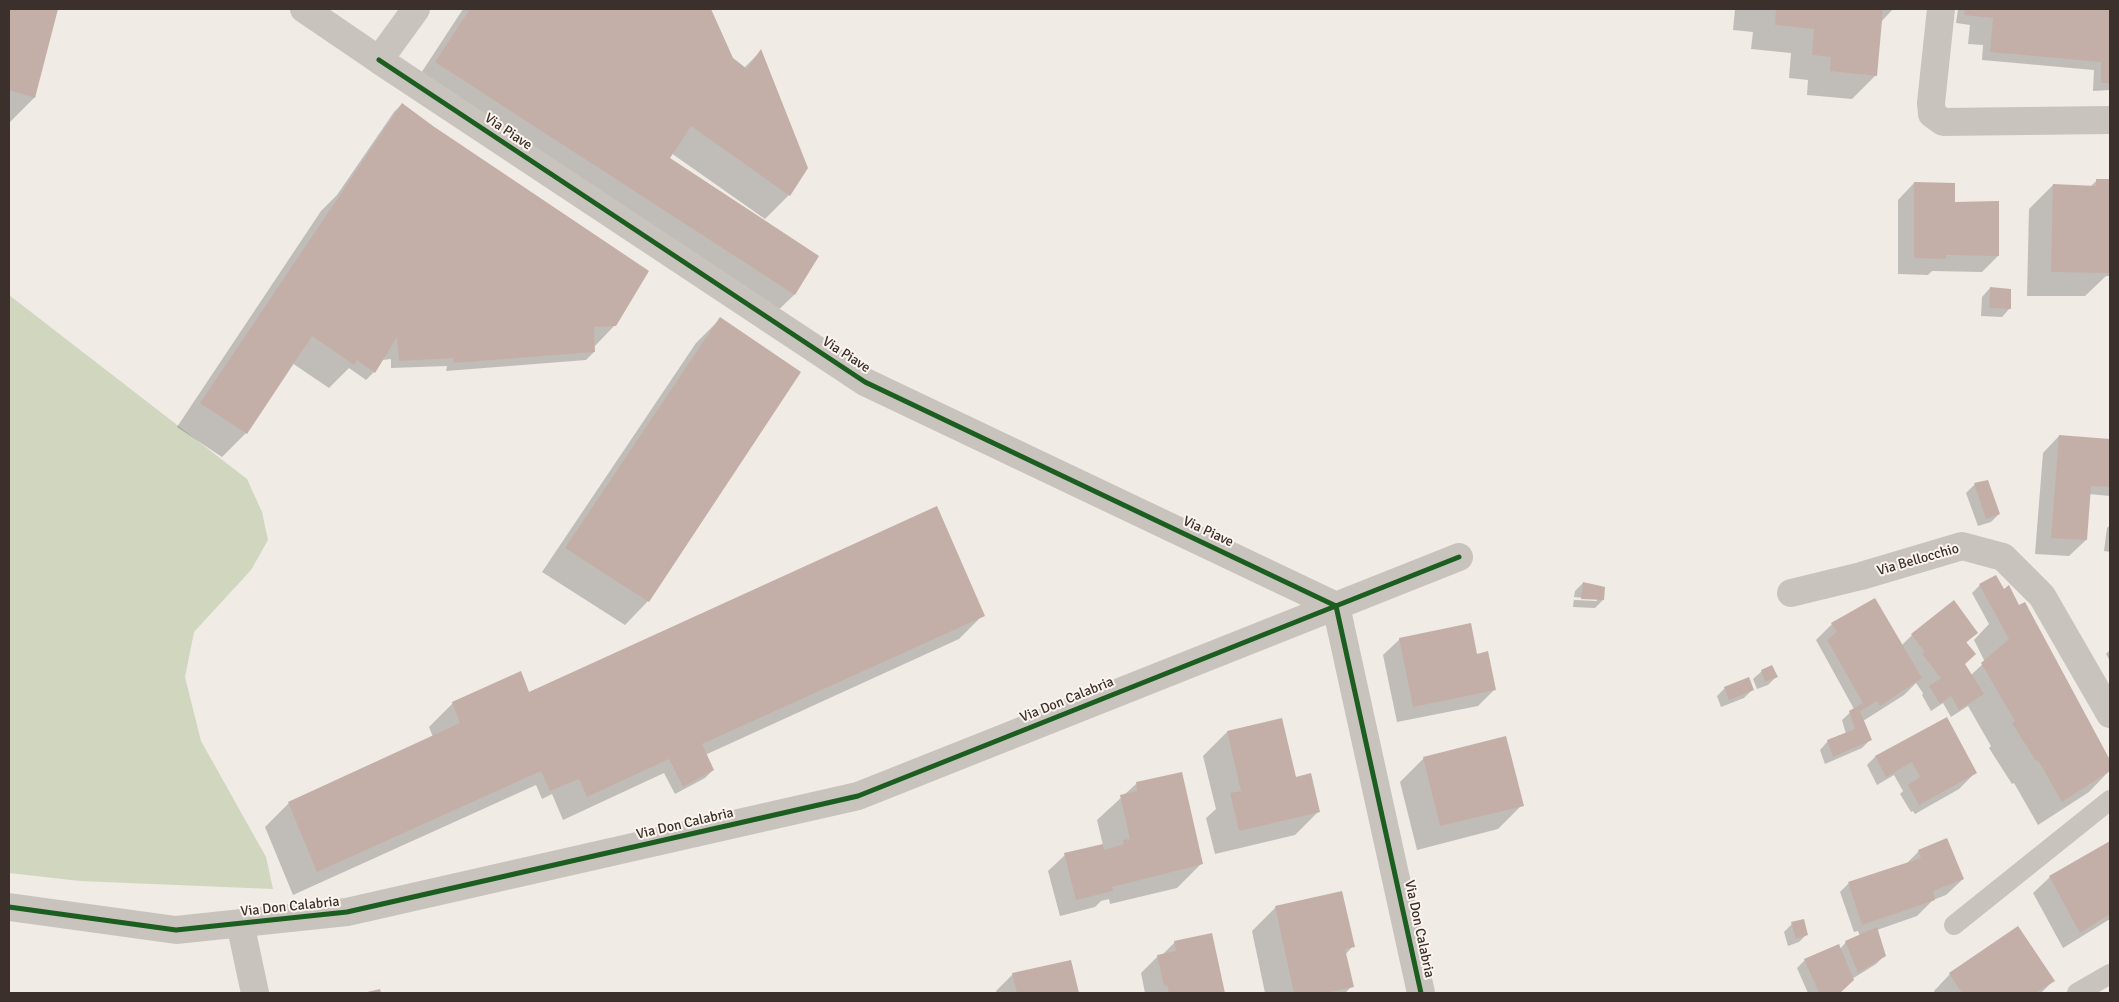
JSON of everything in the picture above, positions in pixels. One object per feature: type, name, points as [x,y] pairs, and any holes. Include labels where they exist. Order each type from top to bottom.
[{"type":"street","name":"Via Piave","points":[[304,9],[864,382],[1336,606]]},
{"type":"street","points":[[379,60],[416,9]]},
{"type":"street","points":[[1941,9],[1931,103],[1932,114],[1943,122],[2110,120]]},
{"type":"street","name":"Via Bellocchio","points":[[1791,593],[1861,576],[1962,546],[2004,557],[2042,596],[2110,714]]},
{"type":"street","name":"Via Don Calabria","points":[[9,907],[176,930],[348,912],[858,796],[1459,557]]},
{"type":"street","name":"Via Don Calabria","points":[[1336,606],[1421,993]]},
{"type":"street","points":[[240,923],[255,993]]},
{"type":"lane","points":[[1954,925],[2110,800]]},
{"type":"lane","points":[[2077,993],[2110,974]]},
{"type":"green space","points":[[9,295],[247,479],[262,512],[268,540],[251,570],[194,632],[185,677],[201,741],[266,857],[273,889],[80,881],[9,873]]},
{"type":"building","points":[[9,9],[58,9],[35,98],[9,90]]},
{"type":"building","points":[[470,9],[711,9],[733,58],[747,69],[761,49],[808,168],[790,196],[691,126],[670,158],[819,256],[795,295],[435,62]]},
{"type":"building","points":[[1776,9],[1883,9],[1877,76],[1830,71],[1831,57],[1812,55],[1814,29],[1775,25]]},
{"type":"building","points":[[1965,9],[2110,9],[2110,83],[2101,83],[2101,62],[1990,52],[1993,18],[1964,15]]},
{"type":"building","points":[[402,103],[433,126],[649,271],[616,326],[594,327],[595,352],[453,363],[454,358],[399,361],[397,337],[375,373],[357,360],[354,365],[312,336],[247,434],[200,403]]},
{"type":"building","points":[[2096,179],[2110,179],[2110,273],[2051,272],[2053,184],[2096,186]]},
{"type":"building","points":[[1914,182],[1955,183],[1955,202],[1999,201],[1999,256],[1946,255],[1946,259],[1914,258]]},
{"type":"building","points":[[1990,287],[2011,289],[2011,309],[1989,308]]},
{"type":"building","points":[[720,317],[801,372],[649,602],[565,548]]},
{"type":"building","points":[[2059,435],[2110,439],[2110,487],[2091,486],[2087,540],[2051,538]]},
{"type":"building","points":[[1988,480],[2000,514],[1986,519],[1974,483]]},
{"type":"building","points":[[937,506],[985,616],[702,744],[714,770],[683,787],[669,759],[587,797],[579,779],[550,791],[541,771],[317,872],[288,802],[460,723],[452,702],[521,671],[529,692]]},
{"type":"building","points":[[1996,575],[2004,589],[2009,585],[2019,605],[2025,602],[2110,760],[2110,771],[2062,802],[2038,760],[2036,761],[2012,723],[2015,721],[1981,663],[2009,639],[1979,584]]},
{"type":"building","points":[[1583,582],[1605,587],[1604,600],[1581,599]]},
{"type":"building","points":[[1875,598],[1922,678],[1880,706],[1877,701],[1860,711],[1872,740],[1833,757],[1827,740],[1855,729],[1849,711],[1863,703],[1827,640],[1837,632],[1831,623]]},
{"type":"building","points":[[1954,600],[1978,633],[1966,642],[1976,654],[1965,664],[1984,694],[1959,710],[1951,696],[1940,704],[1929,686],[1941,678],[1922,654],[1925,652],[1911,634]]},
{"type":"building","points":[[1471,623],[1477,654],[1488,651],[1496,690],[1413,707],[1399,638]]},
{"type":"building","points":[[1772,665],[1778,677],[1765,682],[1761,670]]},
{"type":"building","points":[[1749,677],[1754,690],[1729,700],[1724,687]]},
{"type":"building","points":[[1947,717],[1977,773],[1919,805],[1908,785],[1920,777],[1912,762],[1886,777],[1875,756]]},
{"type":"building","points":[[1282,718],[1296,777],[1311,773],[1320,812],[1239,831],[1230,793],[1241,791],[1227,731]]},
{"type":"building","points":[[1506,736],[1524,806],[1440,826],[1423,757]]},
{"type":"building","points":[[1182,772],[1203,864],[1112,887],[1113,891],[1076,900],[1064,853],[1103,844],[1104,850],[1124,844],[1123,840],[1130,839],[1120,795],[1137,791],[1136,782]]},
{"type":"building","points":[[1947,838],[1964,879],[1933,891],[1935,900],[1862,925],[1848,882],[1921,858],[1918,850]]},
{"type":"building","points":[[2110,841],[2110,914],[2080,933],[2049,876]]},
{"type":"building","points":[[1342,891],[1355,947],[1345,949],[1354,987],[1325,993],[1294,993],[1275,906]]},
{"type":"building","points":[[1804,919],[1808,935],[1796,939],[1791,922]]},
{"type":"building","points":[[2018,926],[2055,981],[2035,993],[1962,993],[1949,973]]},
{"type":"building","points":[[1877,927],[1886,956],[1858,973],[1845,941]]},
{"type":"building","points":[[1212,933],[1225,993],[1169,993],[1167,985],[1164,986],[1157,955],[1176,951],[1174,941]]},
{"type":"building","points":[[1839,944],[1854,980],[1840,993],[1819,993],[1804,959]]},
{"type":"building","points":[[1071,960],[1079,993],[1017,993],[1012,973]]},
{"type":"building","points":[[380,989],[381,993],[363,993]]},
{"type":"cycle path","points":[[379,60],[865,382],[1336,606],[1421,993]]},
{"type":"cycle path","points":[[9,907],[176,930],[347,912],[858,796],[1459,557]]}]
